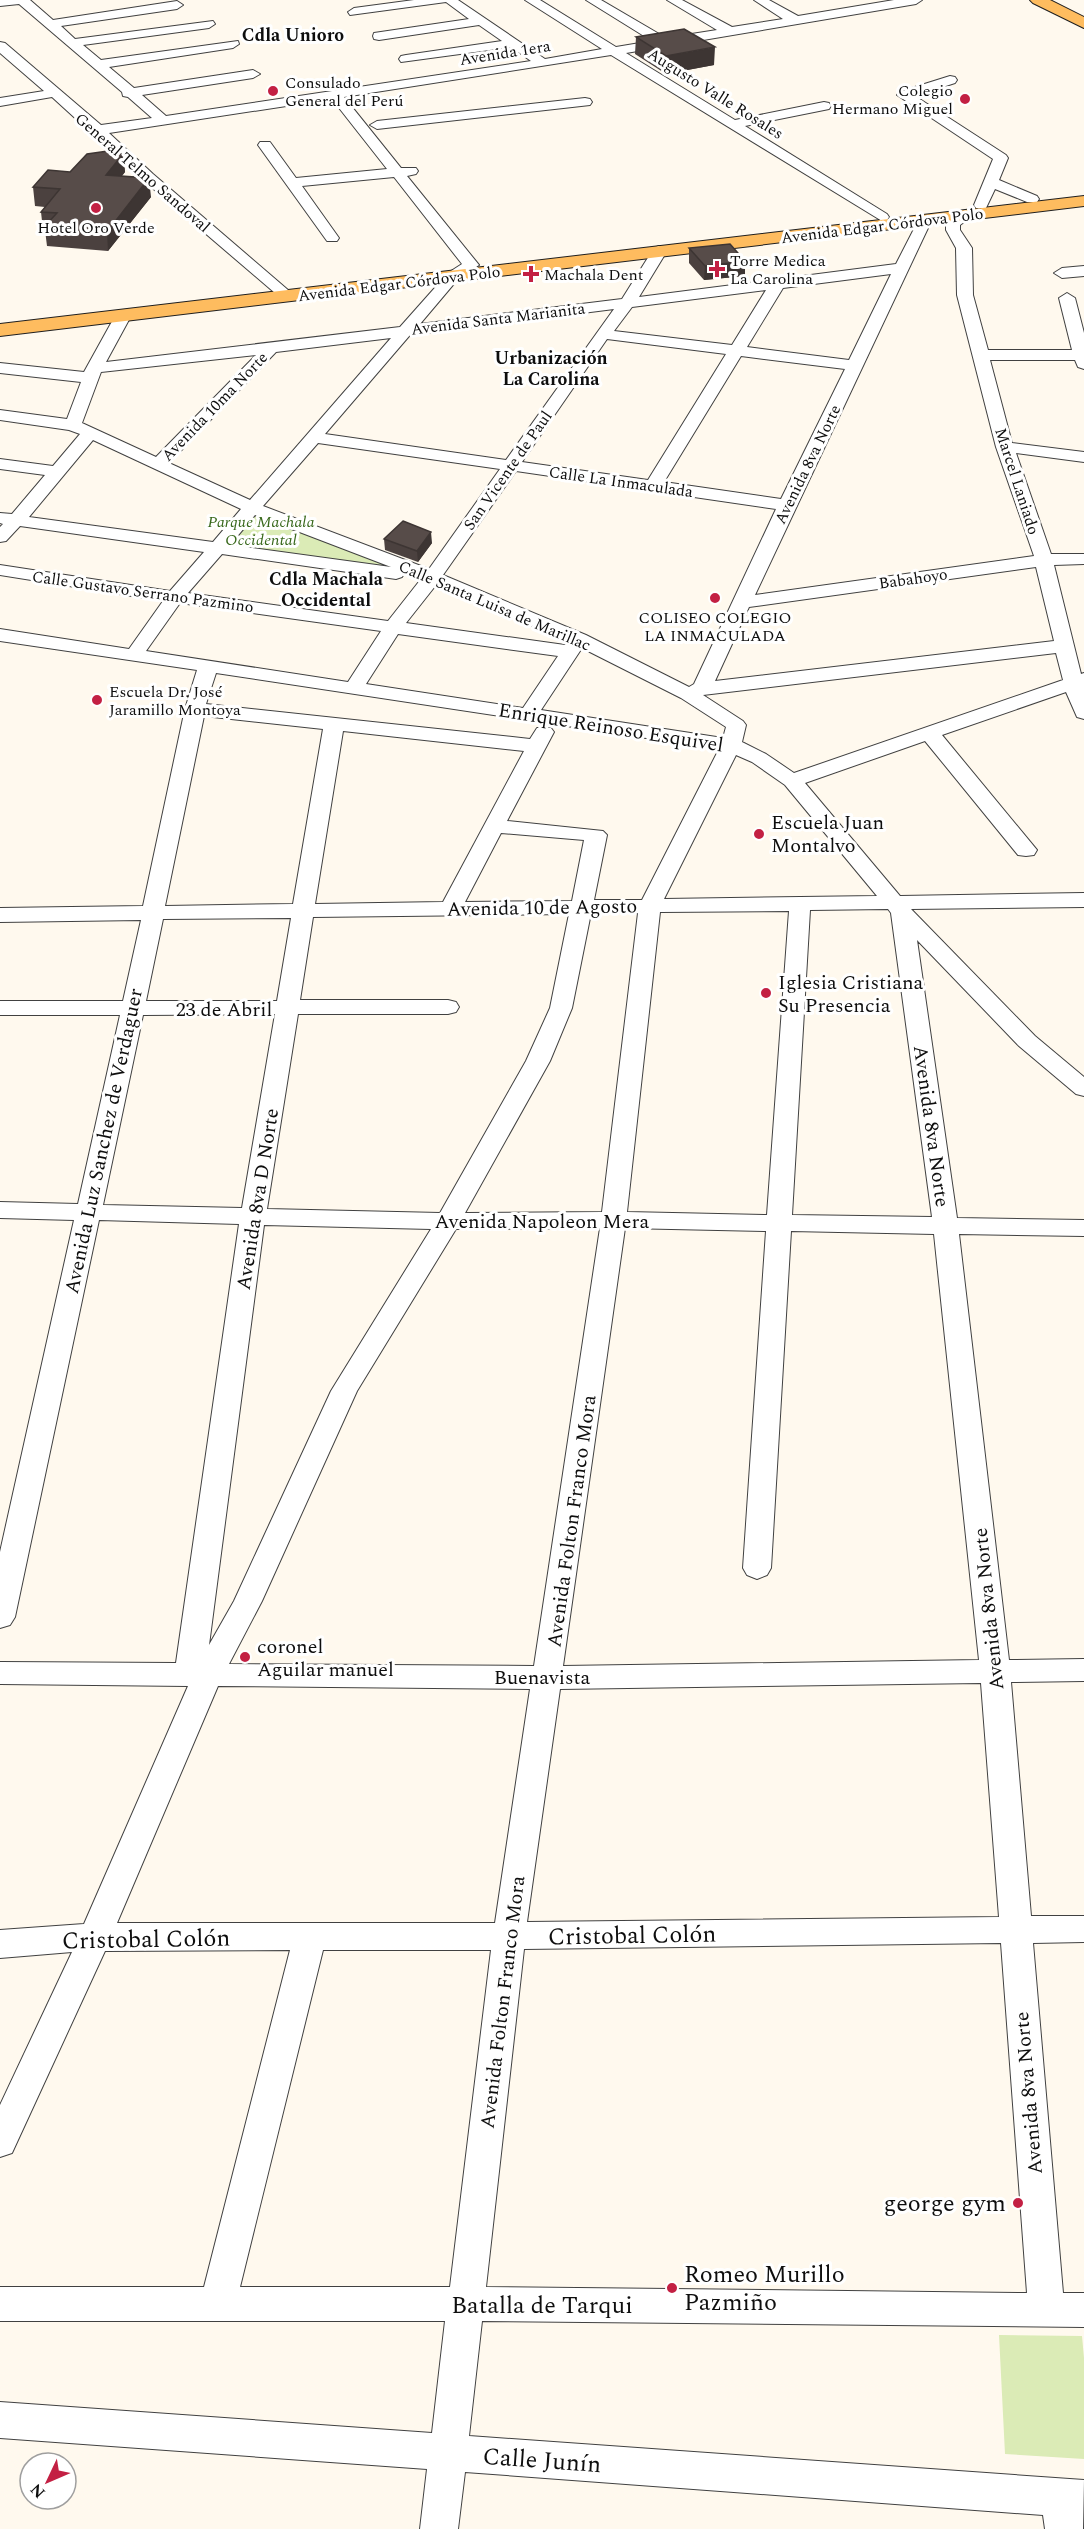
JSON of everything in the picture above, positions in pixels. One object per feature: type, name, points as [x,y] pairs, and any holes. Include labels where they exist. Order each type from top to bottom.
[{"type":"main road","points":[[1038,0],[1084,23]]},
{"type":"main road","points":[[1048,0],[1084,18]]},
{"type":"main road","name":"Avenida Edgar Córdova Polo","points":[[975,210],[1032,199],[1084,193]]},
{"type":"main road","name":"Avenida Edgar Córdova Polo","points":[[0,320],[453,276],[975,210],[1084,201]]},
{"type":"main road","name":"Avenida Edgar Córdova Polo","points":[[0,330],[123,316],[478,264],[879,222]]},
{"type":"street","points":[[0,2],[22,0],[128,93],[163,120]]},
{"type":"street","points":[[354,12],[441,0]]},
{"type":"street","points":[[450,0],[543,63]]},
{"type":"street","name":"Augusto Valle Rosales","points":[[531,0],[732,125],[879,222]]},
{"type":"street","points":[[672,0],[729,31]]},
{"type":"street","points":[[760,0],[795,20]]},
{"type":"street","points":[[847,0],[862,8]]},
{"type":"street","name":"Avenida 1era","points":[[98,130],[543,63],[916,0]]},
{"type":"street","points":[[598,1],[663,42]]},
{"type":"street","points":[[51,24],[177,5]]},
{"type":"street","points":[[379,36],[481,21]]},
{"type":"street","points":[[71,44],[209,24]]},
{"type":"street","points":[[406,59],[512,43]]},
{"type":"street","points":[[96,65],[233,44]]},
{"type":"street","name":"General Telmo Sandoval","points":[[2,50],[98,130],[148,177],[281,292]]},
{"type":"street","points":[[128,93],[253,74]]},
{"type":"street","points":[[950,80],[904,95],[1001,158],[975,210]]},
{"type":"street","points":[[0,89],[42,82]]},
{"type":"street","points":[[0,102],[52,93]]},
{"type":"street","points":[[342,93],[377,125],[415,171],[478,264]]},
{"type":"street","points":[[342,93],[400,172],[478,264]]},
{"type":"street","points":[[377,125],[585,102]]},
{"type":"street","points":[[732,125],[824,106]]},
{"type":"street","points":[[265,146],[332,238]]},
{"type":"street","points":[[292,183],[415,171]]},
{"type":"street","points":[[990,182],[1032,199]]},
{"type":"street","name":"Marcel Laniado","points":[[975,210],[953,223],[954,230],[964,248],[965,295],[1005,447],[1044,560],[1064,646],[1079,681],[1084,712]]},
{"type":"street","points":[[879,222],[921,228],[944,236],[964,248]]},
{"type":"street","name":"Avenida 8va Norte","points":[[695,691],[742,602],[921,228]]},
{"type":"street","name":"San Vicente de Paul","points":[[354,688],[393,627],[432,578],[509,466],[628,302],[659,251]]},
{"type":"street","points":[[134,655],[175,597],[453,276],[478,264]]},
{"type":"street","name":"Avenida Santa Marianita","points":[[0,368],[92,373],[406,330],[901,268]]},
{"type":"street","points":[[1062,273],[1084,271]]},
{"type":"street","points":[[654,485],[778,283]]},
{"type":"street","points":[[982,355],[1083,358],[1067,298]]},
{"type":"street","points":[[0,415],[73,425],[92,373],[123,316]]},
{"type":"street","points":[[603,334],[854,365]]},
{"type":"street","name":"Avenida 10ma Norte","points":[[158,464],[270,348]]},
{"type":"street","name":"Calle Santa Luisa de Marillac","points":[[73,425],[253,508],[432,578],[575,646],[695,691],[734,722],[736,729],[731,745]]},
{"type":"street","points":[[0,537],[9,519],[89,434]]},
{"type":"street","name":"Calle La Inmaculada","points":[[313,437],[787,505]]},
{"type":"street","points":[[1005,447],[1084,457]]},
{"type":"street","points":[[0,464],[55,471]]},
{"type":"street","points":[[9,519],[432,578]]},
{"type":"street","name":"Babahoyo","points":[[742,602],[1044,560],[1084,559]]},
{"type":"street","name":"Calle Gustavo Serrano Pazmino","points":[[0,570],[393,627],[575,646]]},
{"type":"street","name":"Enrique Reinoso Esquivel","points":[[0,635],[731,745],[759,758],[792,781],[898,907],[1027,1041],[1084,1089]]},
{"type":"street","points":[[529,714],[575,646]]},
{"type":"street","points":[[695,691],[1064,646]]},
{"type":"street","name":"Avenida Luz Sanchez de Verdaguer","points":[[0,1617],[133,1009],[195,709],[208,666]]},
{"type":"street","points":[[792,781],[1079,681]]},
{"type":"street","points":[[195,709],[536,746]]},
{"type":"street","points":[[450,909],[551,717]]},
{"type":"street","name":"Avenida 8va D Norte","points":[[198,1675],[198,1627],[253,1216],[334,724]]},
{"type":"street","points":[[929,733],[1026,850]]},
{"type":"street","name":"Avenida Folton Franco Mora","points":[[439,2529],[509,1936],[614,1220],[650,906],[731,745]]},
{"type":"street","points":[[0,2142],[95,1937],[198,1675],[248,1601],[344,1391],[448,1221],[538,1061],[561,1008],[596,835],[494,826]]},
{"type":"street","name":"Avenida 10 de Agosto","points":[[0,916],[305,909],[800,903],[898,907],[1084,900]]},
{"type":"street","points":[[757,1568],[800,903]]},
{"type":"street","name":"Avenida 8va Norte","points":[[898,907],[946,1226],[995,1670],[1046,2309]]},
{"type":"street","name":"23 de Abril","points":[[0,1008],[448,1007]]},
{"type":"street","name":"Avenida Napoleon Mera","points":[[0,1210],[448,1221],[614,1220],[1084,1228]]},
{"type":"street","name":"Buenavista","points":[[0,1673],[548,1678],[1084,1670]]},
{"type":"street","name":"Cristobal Colón","points":[[0,1944],[95,1937],[509,1936],[1084,1929]]},
{"type":"street","points":[[218,2303],[310,1937]]},
{"type":"street","name":"Batalla de Tarqui","points":[[0,2304],[465,2304],[1084,2310]]},
{"type":"street","name":"Calle Junín","points":[[0,2420],[448,2454],[1070,2508]]},
{"type":"green space","name":"Parque Machala Occidental","points":[[253,503],[429,575],[217,546]]},
{"type":"green space","points":[[999,2335],[1082,2336],[1084,2459],[1005,2454]]},
{"type":"building","points":[[684,29],[715,47],[666,56],[636,37]]},
{"type":"building","name":"Hotel Oro Verde","points":[[108,151],[123,154],[106,175],[149,178],[107,232],[44,227],[57,213],[41,212],[60,189],[33,187],[48,170],[70,172],[87,154]]},
{"type":"building","points":[[730,244],[745,261],[705,266],[689,248]]},
{"type":"building","points":[[403,521],[431,532],[417,551],[384,539]]},
{"type":"place","name":"Consulado General del Perú","points":[[273,91]]},
{"type":"place","name":"Colegio Hermano Miguel","points":[[965,99]]},
{"type":"place","name":"Hotel Oro Verde","points":[[96,208]]},
{"type":"place","name":"Torre Medica La Carolina","points":[[717,269]]},
{"type":"place","name":"Machala Dent","points":[[531,274]]},
{"type":"place","name":"COLISEO COLEGIO LA INMACULADA","points":[[715,598]]},
{"type":"place","name":"Escuela Dr. José Jaramillo Montoya","points":[[97,700]]},
{"type":"place","name":"Escuela Juan Montalvo","points":[[759,834]]},
{"type":"place","name":"Iglesia Cristiana Su Presencia","points":[[766,993]]},
{"type":"place","name":"coronel Aguilar manuel","points":[[245,1657]]},
{"type":"place","name":"george gym","points":[[1018,2203]]},
{"type":"place","name":"Romeo Murillo Pazmiño","points":[[672,2288]]},
{"type":"district","name":"Cdla Unioro","points":[[293,35]]},
{"type":"district","name":"Urbanización La Carolina","points":[[551,368]]},
{"type":"district","name":"Cdla Machala Occidental","points":[[326,589]]}]
